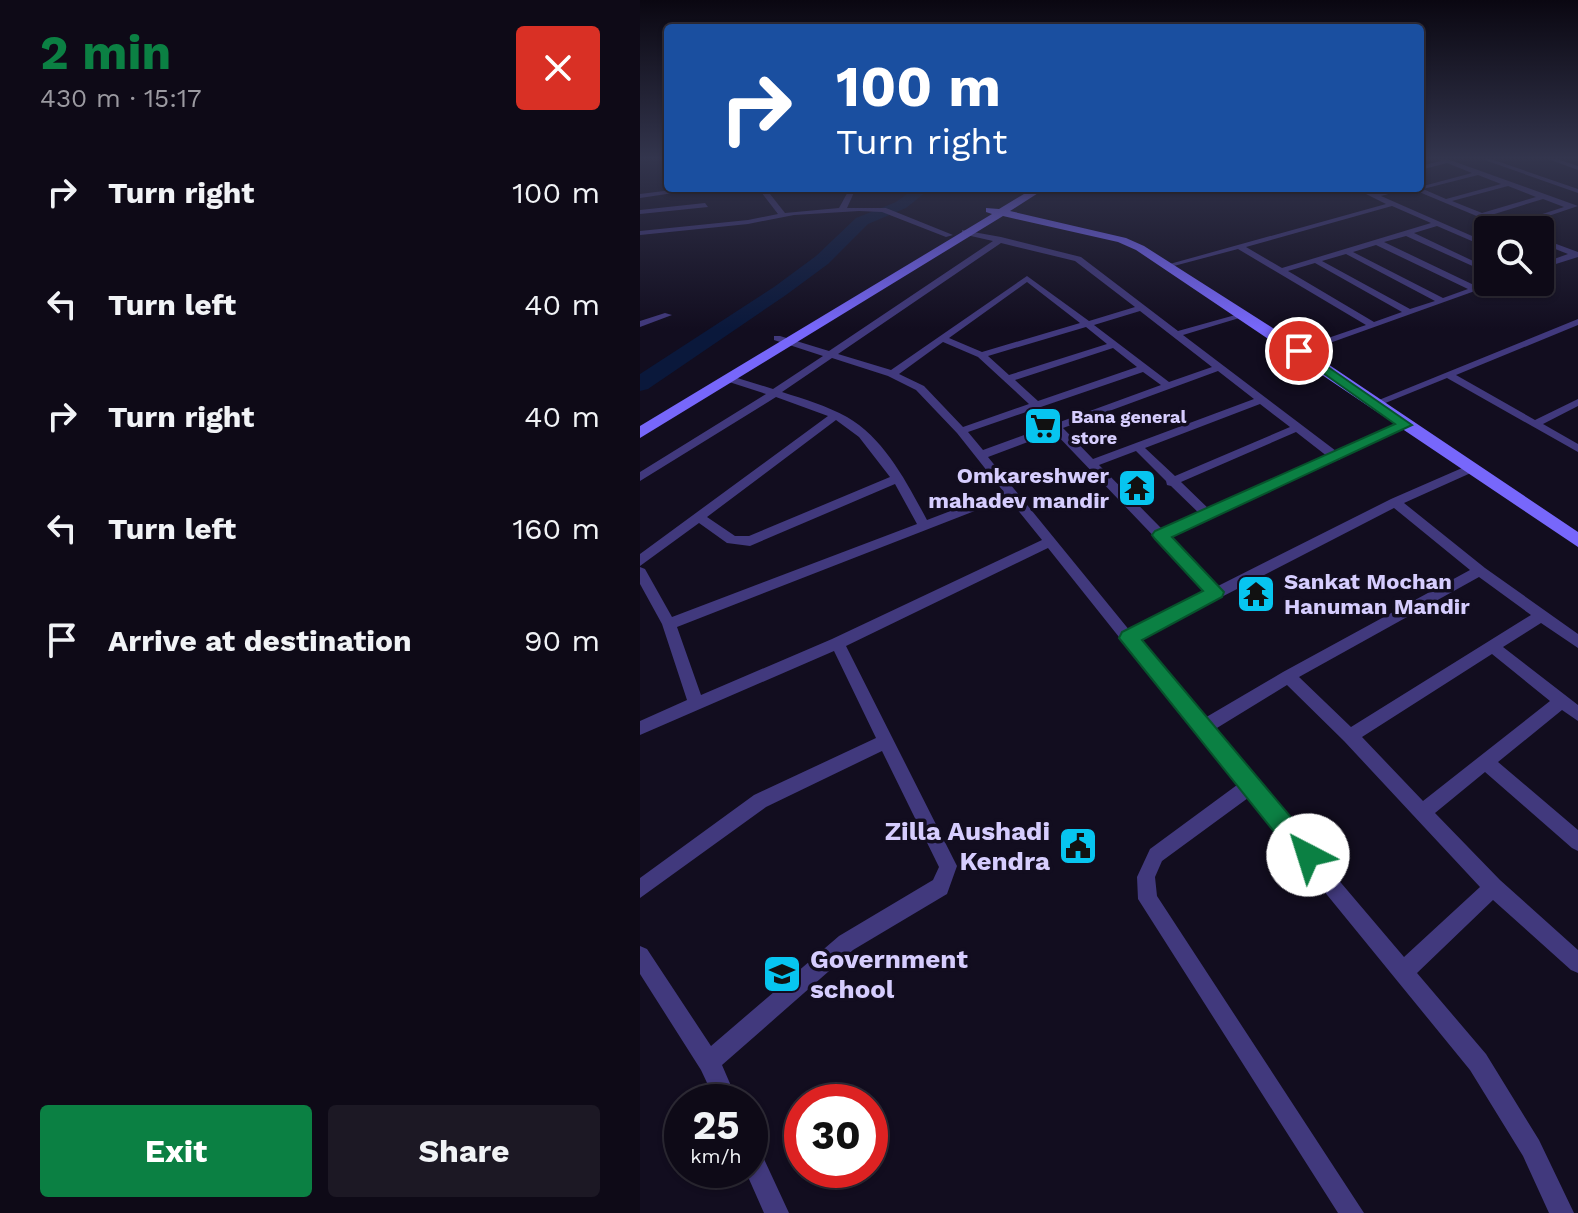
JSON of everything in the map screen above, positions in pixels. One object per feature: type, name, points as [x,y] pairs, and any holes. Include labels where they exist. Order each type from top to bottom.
[{"type":"street","points":[[697,226],[701,216]]},
{"type":"street","points":[[640,233],[748,222],[780,216]]},
{"type":"street","points":[[900,216],[949,235]]},
{"type":"street","points":[[640,433],[730,379],[784,339],[949,235],[985,216]]},
{"type":"street","points":[[640,421],[784,339],[988,216]]},
{"type":"street","points":[[1020,216],[1122,240],[1170,265],[1578,541]]},
{"type":"street","points":[[1170,265],[1350,216]]},
{"type":"street","points":[[1419,216],[1474,240]]},
{"type":"street","points":[[1280,271],[1437,224]]},
{"type":"street","points":[[965,232],[1078,259],[1336,457]]},
{"type":"street","points":[[1407,233],[1474,264]]},
{"type":"street","points":[[640,477],[773,394],[1001,239]]},
{"type":"street","points":[[1377,242],[1474,289]]},
{"type":"street","points":[[1239,246],[1373,325]]},
{"type":"street","points":[[1554,246],[1577,255]]},
{"type":"street","points":[[1346,251],[1442,301]]},
{"type":"street","points":[[1554,262],[1577,255]]},
{"type":"street","points":[[1315,260],[1409,312]]},
{"type":"street","points":[[892,374],[1027,278],[1168,386]]},
{"type":"street","points":[[1299,351],[1474,289]]},
{"type":"street","points":[[981,355],[1142,308]]},
{"type":"street","points":[[1177,334],[1243,314]]},
{"type":"street","points":[[640,324],[668,315]]},
{"type":"street","points":[[1374,404],[1578,322]]},
{"type":"street","points":[[942,338],[981,355],[1035,404]]},
{"type":"street","points":[[784,339],[892,374],[920,388],[961,431],[1201,729],[1478,1062],[1531,1148],[1562,1213]]},
{"type":"street","points":[[1008,379],[1116,344]]},
{"type":"street","points":[[981,455],[1220,367]]},
{"type":"street","points":[[961,431],[1144,368]]},
{"type":"street","points":[[1449,375],[1578,449]]},
{"type":"street","points":[[730,379],[836,415],[853,426],[898,478],[924,525]]},
{"type":"street","points":[[1091,464],[1262,400]]},
{"type":"street","points":[[1536,424],[1576,405]]},
{"type":"street","points":[[640,561],[836,415]]},
{"type":"street","points":[[1056,427],[1215,592]]},
{"type":"street","points":[[1171,482],[1296,428]]},
{"type":"street","points":[[1139,448],[1208,515]]},
{"type":"street","points":[[1129,638],[1395,502],[1469,469]]},
{"type":"street","points":[[700,518],[732,540],[750,541],[898,478]]},
{"type":"street","points":[[669,624],[1010,493]]},
{"type":"street","points":[[1395,502],[1480,571],[1578,642]]},
{"type":"street","points":[[640,728],[837,643],[1050,542]]},
{"type":"street","points":[[1201,729],[1288,676],[1480,571]]},
{"type":"street","points":[[640,572],[669,624],[696,703]]},
{"type":"street","points":[[1350,736],[1542,615]]},
{"type":"street","points":[[709,1062],[846,943],[940,887],[946,877],[948,866],[837,643]]},
{"type":"street","points":[[1493,647],[1578,714]]},
{"type":"street","points":[[1288,676],[1350,736],[1493,887],[1578,963]]},
{"type":"street","points":[[1422,812],[1562,701]]},
{"type":"street","points":[[640,889],[760,801],[885,742]]},
{"type":"street","points":[[1487,763],[1576,837]]},
{"type":"street","points":[[1250,786],[1156,855],[1146,877],[1148,899],[1352,1213]]},
{"type":"street","points":[[1404,971],[1493,887]]},
{"type":"street","points":[[640,956],[709,1062],[719,1084]]},
{"type":"street","points":[[766,1188],[777,1213]]},
{"type":"lane","points":[[1161,535],[1405,425]]},
{"type":"waterway","points":[[640,384],[780,291],[822,260],[862,221],[875,216]]},
{"type":"place","name":"Bana general store","points":[[1043,426]]},
{"type":"place","name":"Omkareshwer mahadev mandir","points":[[1137,488]]},
{"type":"place","name":"Sankat Mochan Hanuman Mandir","points":[[1256,594]]},
{"type":"place","name":"Zilla Aushadi Kendra","points":[[1078,846]]},
{"type":"place","name":"Government school","points":[[782,974]]},
{"type":"route","points":[[1299,351],[1405,425],[1161,535],[1215,592],[1129,638],[1308,855]]}]
